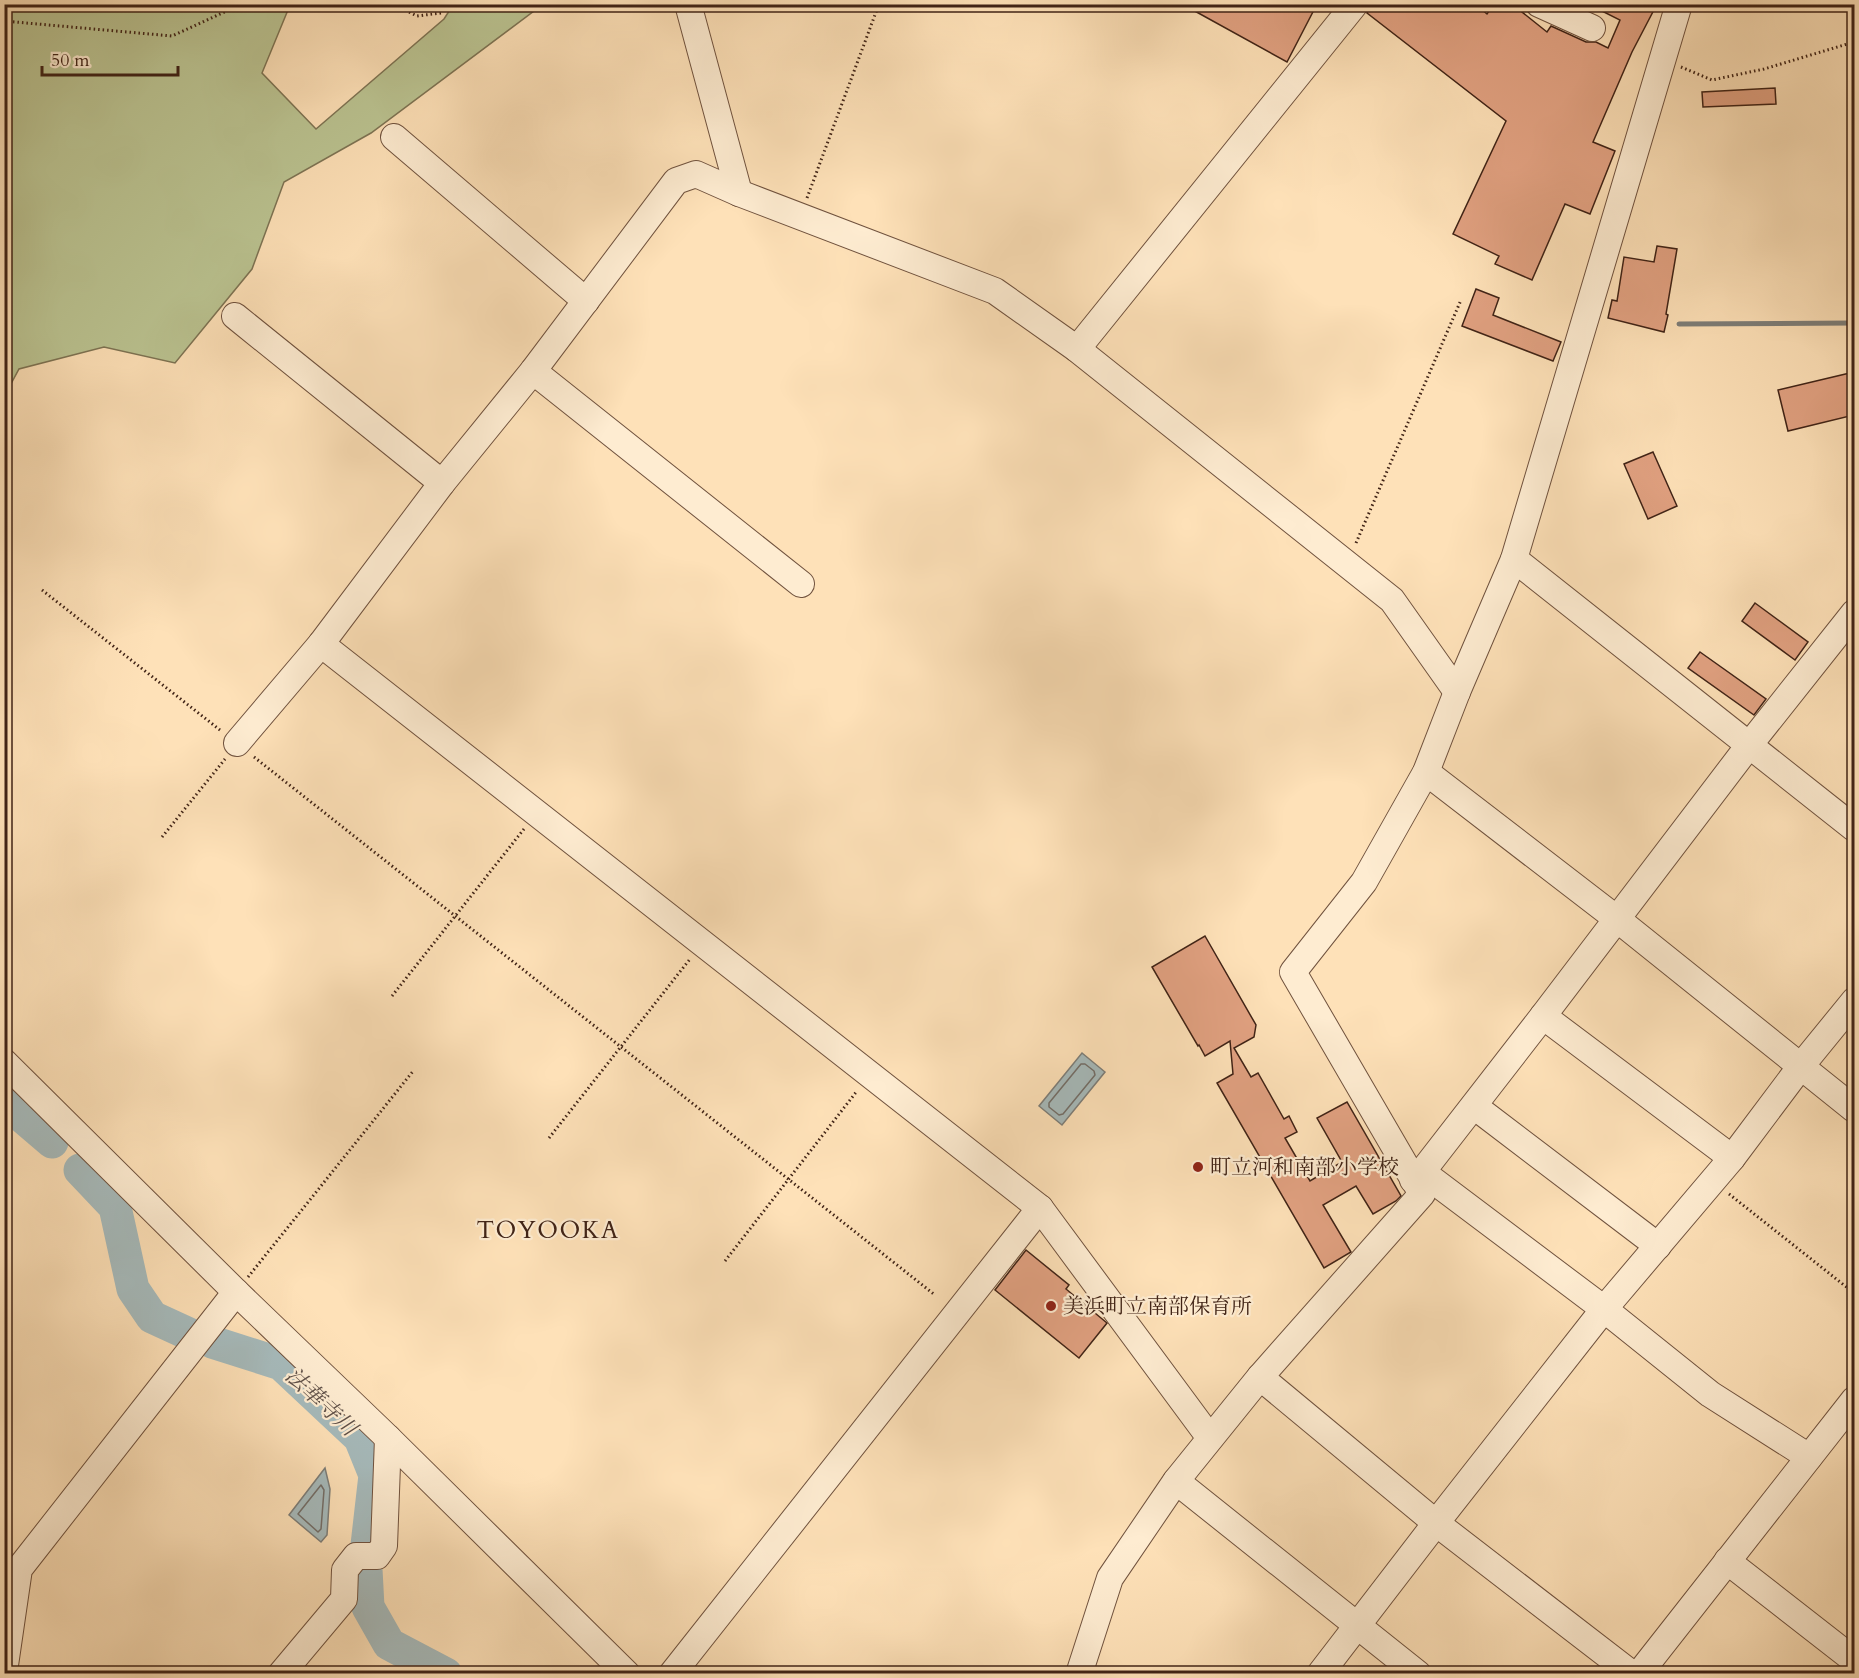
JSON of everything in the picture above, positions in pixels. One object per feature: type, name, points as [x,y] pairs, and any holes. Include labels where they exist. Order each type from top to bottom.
[{"type":"street","points":[[688,4],[739,193]]},
{"type":"street","points":[[1077,349],[1356,4]]},
{"type":"street","points":[[1539,4],[1592,28]]},
{"type":"street","points":[[1079,1674],[1110,1578],[1176,1481],[1260,1377],[1422,1194],[1418,1176],[1293,972],[1364,882],[1426,772],[1457,692],[1514,559],[1679,4]]},
{"type":"street","points":[[394,137],[586,301]]},
{"type":"street","points":[[237,744],[321,644],[442,483],[533,370],[676,181],[696,174],[739,193],[995,291],[1077,349],[1392,600],[1457,692]]},
{"type":"street","points":[[235,316],[442,483]]},
{"type":"street","points":[[533,370],[801,584]]},
{"type":"street","points":[[1514,559],[1854,828]]},
{"type":"street","points":[[1418,1176],[1750,744],[1854,613]]},
{"type":"street","points":[[321,644],[1040,1209],[1210,1438]]},
{"type":"street","points":[[1426,772],[1617,919],[1854,1109]]},
{"type":"street","points":[[1320,1674],[1604,1309],[1732,1158],[1801,1065],[1854,1001]]},
{"type":"street","points":[[1543,1016],[1732,1158]]},
{"type":"street","points":[[4,1062],[627,1674]]},
{"type":"street","points":[[4,1086],[77,1152]]},
{"type":"street","points":[[1474,1106],[1658,1246]]},
{"type":"street","points":[[1418,1176],[1604,1309],[1710,1394],[1809,1457]]},
{"type":"street","points":[[672,1674],[1040,1209]]},
{"type":"street","points":[[4,1672],[19,1569],[236,1292]]},
{"type":"street","points":[[1260,1377],[1436,1523],[1632,1674]]},
{"type":"street","points":[[1639,1674],[1854,1400]]},
{"type":"street","points":[[281,1674],[344,1599],[345,1570],[356,1556],[377,1556],[384,1546],[388,1437]]},
{"type":"street","points":[[1176,1481],[1418,1674]]},
{"type":"street","points":[[1728,1561],[1854,1660]]},
{"type":"path","points":[[4,21],[172,36],[242,4]]},
{"type":"path","points":[[393,4],[417,16],[441,13],[445,4]]},
{"type":"path","points":[[801,216],[879,4]]},
{"type":"path","points":[[1663,60],[1712,80],[1764,69],[1854,42]]},
{"type":"path","points":[[1346,564],[1461,300]]},
{"type":"path","points":[[42,590],[935,1295]]},
{"type":"path","points":[[162,837],[237,744]]},
{"type":"path","points":[[392,996],[536,814]]},
{"type":"path","points":[[549,1138],[702,944]]},
{"type":"path","points":[[236,1292],[414,1070]]},
{"type":"path","points":[[725,1261],[870,1075]]},
{"type":"path","points":[[1712,1181],[1854,1293]]},
{"type":"green space","points":[[5,4],[290,5],[262,73],[316,129],[444,19],[453,5],[542,5],[371,133],[284,182],[252,269],[175,363],[104,347],[19,369],[5,395]]},
{"type":"water","points":[[1082,1053],[1105,1072],[1062,1125],[1039,1106]]},
{"type":"water","points":[[325,1468],[330,1489],[327,1535],[321,1542],[289,1515]]},
{"type":"building","points":[[1182,4],[1317,4],[1287,62]]},
{"type":"building","points":[[1370,4],[1475,4],[1487,14],[1494,4],[1512,4],[1547,32],[1551,26],[1586,42],[1596,42],[1608,48],[1620,20],[1588,4],[1657,4],[1632,52],[1593,142],[1615,151],[1590,214],[1565,204],[1532,280],[1495,264],[1499,256],[1453,234],[1506,121],[1367,13]]},
{"type":"building","points":[[1775,88],[1776,104],[1703,107],[1702,92]]},
{"type":"building","points":[[1657,246],[1677,249],[1664,332],[1608,318],[1612,300],[1617,301],[1624,257],[1654,262]]},
{"type":"building","points":[[1476,289],[1499,298],[1493,315],[1561,342],[1553,361],[1462,326]]},
{"type":"building","points":[[1854,372],[1854,415],[1788,431],[1778,390]]},
{"type":"building","points":[[1653,452],[1677,506],[1648,519],[1624,464]]},
{"type":"building","points":[[1755,603],[1808,642],[1795,660],[1742,621]]},
{"type":"building","points":[[1700,652],[1766,699],[1754,715],[1688,668]]},
{"type":"building","points":[[1205,936],[1256,1025],[1254,1037],[1234,1048],[1251,1077],[1258,1073],[1284,1119],[1289,1116],[1297,1132],[1285,1138],[1310,1181],[1342,1162],[1317,1118],[1347,1102],[1401,1196],[1373,1214],[1356,1186],[1323,1205],[1351,1252],[1324,1268],[1217,1083],[1233,1074],[1230,1041],[1205,1056],[1152,967]]},
{"type":"building","name":"美浜町立南部保育所","points":[[1026,1250],[1069,1285],[1066,1289],[1107,1323],[1079,1358],[995,1290]]},
{"type":"waterway","points":[[1679,324],[1854,323]]},
{"type":"waterway","name":"法華寺川","points":[[4,1101],[52,1142]]},
{"type":"waterway","name":"法華寺川","points":[[80,1170],[115,1207],[133,1289],[152,1317],[189,1334]]},
{"type":"waterway","name":"法華寺川","points":[[212,1342],[281,1364],[360,1438],[375,1475],[367,1545]]},
{"type":"waterway","name":"法華寺川","points":[[366,1569],[368,1607],[389,1644],[446,1674]]},
{"type":"place","name":"町立河和南部小学校","points":[[1198,1167]]},
{"type":"place","name":"美浜町立南部保育所","points":[[1051,1306]]},
{"type":"district","name":"TOYOOKA","points":[[548,1230]]}]
